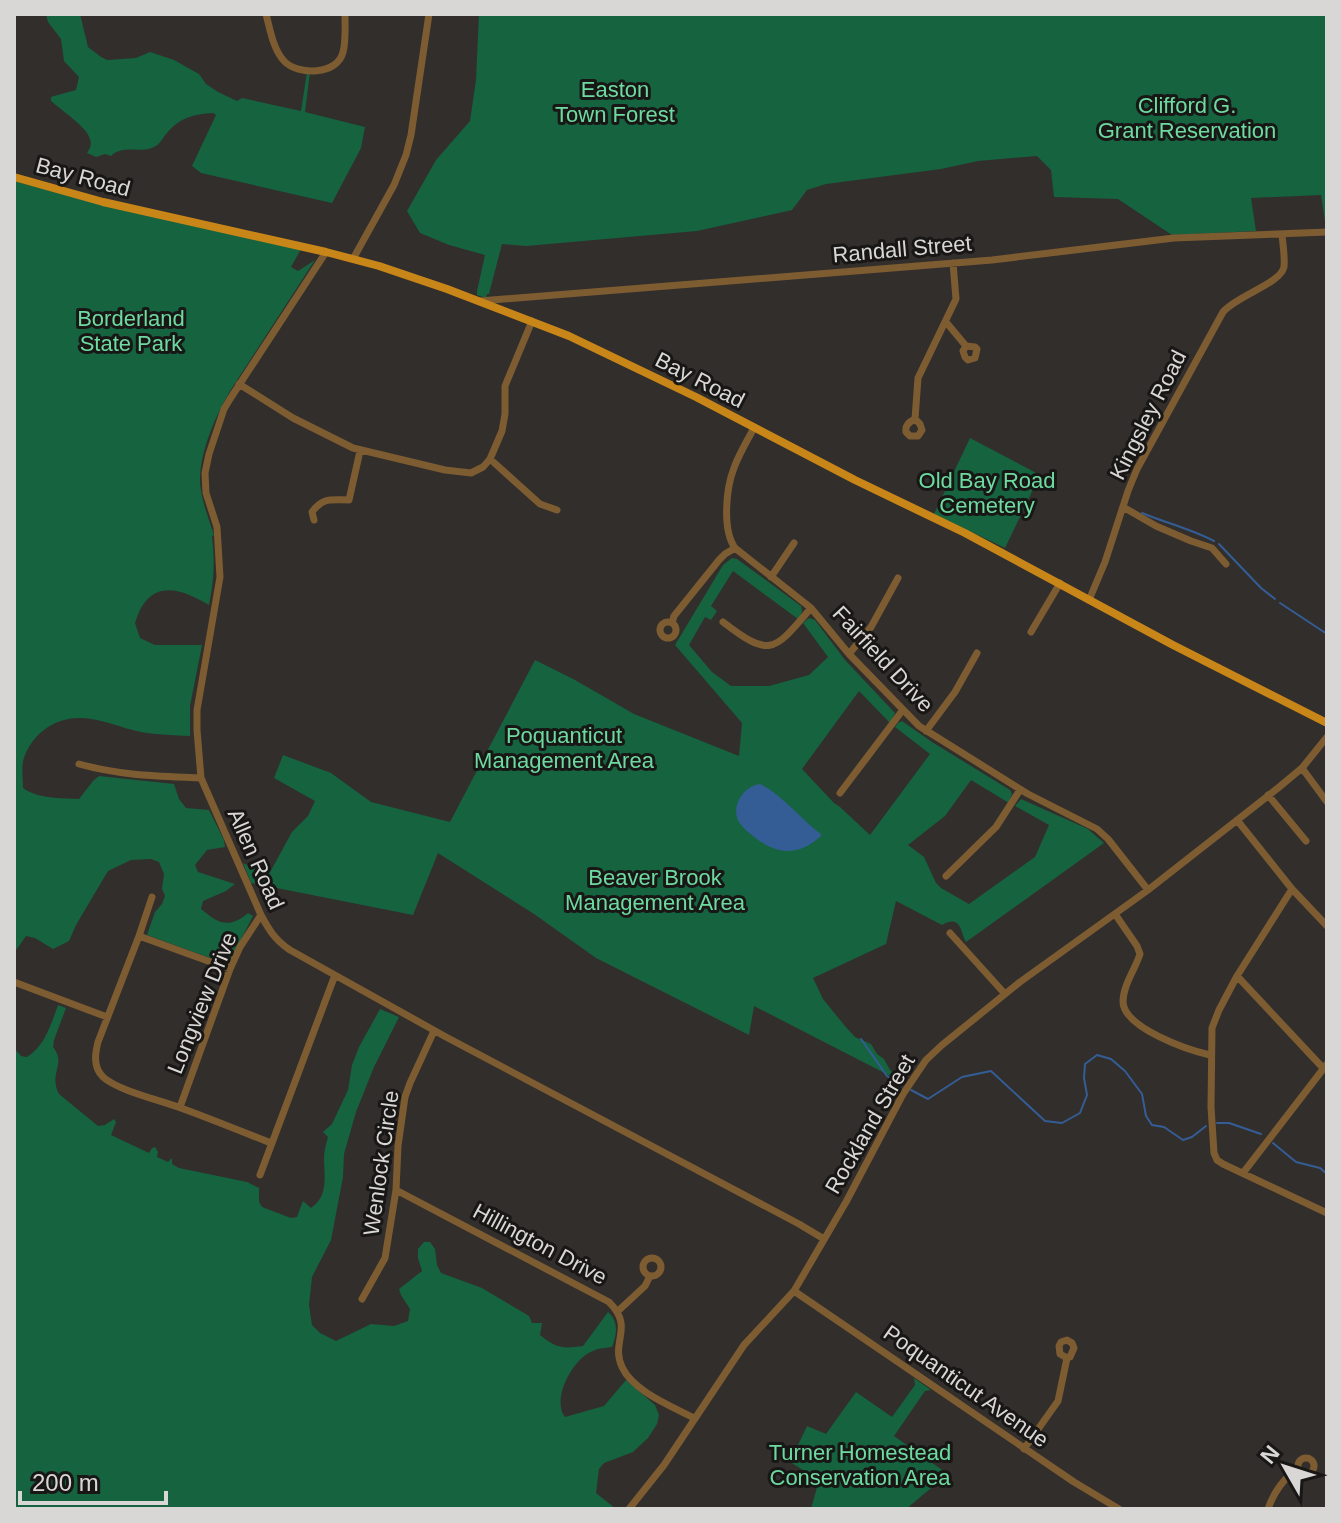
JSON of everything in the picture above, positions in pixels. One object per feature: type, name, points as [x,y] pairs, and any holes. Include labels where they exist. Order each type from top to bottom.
[{"type":"main road","name":"Bay Road","points":[[14,177],[126,207],[353,259],[426,281],[532,321],[602,351],[955,528],[1173,645],[1327,723]]},
{"type":"street","points":[[266,14],[278,51],[285,62],[294,68],[307,70],[332,67],[339,60],[343,52],[345,14]]},
{"type":"street","points":[[353,259],[394,185],[406,155],[429,14]]},
{"type":"street","name":"Randall Street","points":[[479,302],[953,263],[1174,238],[1327,232]]},
{"type":"street","name":"Kingsley Road","points":[[1089,600],[1137,469],[1223,312],[1242,296],[1278,278],[1283,271],[1282,235]]},
{"type":"street","name":"Allen Road","points":[[326,252],[224,409],[205,473],[206,493],[217,527],[220,577],[197,710],[201,778],[269,932],[335,975],[434,1031],[824,1239]]},
{"type":"street","points":[[915,419],[918,378],[956,299],[953,263]]},
{"type":"street","points":[[239,384],[293,418],[360,451],[463,474],[476,472],[490,459],[502,431],[505,386],[532,321]]},
{"type":"street","points":[[946,322],[966,346]]},
{"type":"street","points":[[672,623],[674,616],[720,558],[735,548],[729,540],[726,524],[731,480],[734,467],[754,428]]},
{"type":"street","points":[[314,520],[312,512],[318,504],[349,500],[360,451]]},
{"type":"street","points":[[490,459],[540,504],[557,510]]},
{"type":"street","points":[[1123,507],[1156,526],[1212,548],[1226,564]]},
{"type":"street","points":[[771,577],[794,543]]},
{"type":"street","name":"Fairfield Drive","points":[[735,548],[811,608],[902,711],[926,731],[1020,790],[1097,829],[1148,890]]},
{"type":"street","points":[[849,654],[871,627],[898,578]]},
{"type":"street","points":[[1031,632],[1060,583]]},
{"type":"street","points":[[723,622],[754,644],[771,646],[786,638],[811,608]]},
{"type":"street","points":[[926,731],[955,692],[977,653]]},
{"type":"street","points":[[840,793],[902,711]]},
{"type":"street","name":"Rockland Street","points":[[629,1509],[664,1465],[744,1345],[794,1291],[893,1113],[921,1067],[937,1049],[1005,994],[1148,890],[1302,768],[1327,737]]},
{"type":"street","points":[[79,764],[143,776],[201,778]]},
{"type":"street","points":[[1302,768],[1327,802]]},
{"type":"street","points":[[946,876],[996,827],[1020,790]]},
{"type":"street","points":[[1268,795],[1306,841]]},
{"type":"street","points":[[1237,820],[1292,889],[1327,926]]},
{"type":"street","points":[[1292,889],[1237,976],[1212,1028],[1210,1055],[1214,1153],[1217,1160],[1327,1213]]},
{"type":"street","points":[[152,897],[95,1054],[100,1074],[123,1087],[271,1143]]},
{"type":"street","points":[[1115,914],[1140,954],[1123,999],[1128,1015],[1133,1022],[1210,1055]]},
{"type":"street","name":"Longview Drive","points":[[180,1107],[230,969],[261,915]]},
{"type":"street","points":[[950,933],[1005,994]]},
{"type":"street","points":[[139,936],[230,969]]},
{"type":"street","points":[[260,1175],[335,975]]},
{"type":"street","points":[[1237,976],[1325,1066],[1243,1173]]},
{"type":"street","points":[[14,982],[107,1017]]},
{"type":"street","name":"Wenlock Circle","points":[[362,1299],[385,1258],[396,1190],[405,1097],[434,1031]]},
{"type":"street","name":"Hillington Drive","points":[[396,1190],[609,1302],[618,1311],[622,1324],[619,1360],[628,1378],[638,1387],[694,1418]]},
{"type":"street","points":[[618,1311],[645,1286],[650,1276]]},
{"type":"street","name":"Poquanticut Avenue","points":[[794,1291],[1091,1494],[1119,1509]]},
{"type":"street","points":[[1024,1449],[1058,1401],[1067,1358]]},
{"type":"street","points":[[1268,1509],[1284,1481],[1298,1469]]},
{"type":"green space","points":[[46,14],[80,14],[88,47],[107,60],[136,58],[150,52],[174,60],[199,74],[206,84],[237,101],[242,98],[301,111],[307,72],[310,72],[305,112],[365,127],[361,148],[332,203],[201,173],[192,166],[216,115],[213,113],[182,120],[149,149],[96,157],[87,153],[91,145],[88,134],[51,101],[51,97],[76,90],[79,77],[64,61],[61,39],[48,22]]},
{"type":"green space","points":[[479,14],[1327,14],[1326,228],[1321,195],[1251,198],[1256,231],[1172,235],[1118,199],[1054,197],[1051,170],[1037,156],[978,161],[826,184],[807,190],[792,210],[697,231],[526,246],[502,244],[486,298],[477,295],[485,255],[420,233],[407,211],[436,160],[470,121],[476,80]]},
{"type":"green space","name":"Borderland State Park","points":[[14,181],[117,209],[301,249],[291,267],[298,271],[315,260],[230,391],[206,445],[200,480],[214,535],[209,605],[192,596],[166,590],[150,597],[135,623],[140,638],[155,645],[202,645],[190,706],[190,736],[147,733],[96,720],[71,718],[54,724],[39,735],[28,749],[23,765],[23,788],[43,796],[79,799],[99,776],[174,784],[186,808],[209,810],[225,847],[207,850],[195,865],[198,872],[235,884],[203,901],[201,909],[224,923],[248,913],[253,916],[230,961],[224,963],[147,935],[165,896],[162,889],[164,874],[159,862],[151,859],[131,860],[108,871],[69,941],[53,949],[26,936],[14,953]]},
{"type":"green space","name":"Old Bay Road Cemetery","points":[[970,438],[1040,475],[1005,548],[934,514]]},
{"type":"green space","points":[[732,558],[801,606],[801,614],[798,619],[733,571],[711,606],[717,611],[711,620],[705,617],[689,645],[712,672],[731,686],[769,686],[809,675],[828,657],[803,623],[809,618],[815,620],[845,660],[895,713],[890,723],[859,691],[802,769],[870,835],[930,754],[895,727],[902,721],[1012,794],[1009,803],[971,780],[945,816],[908,845],[924,857],[941,888],[969,904],[1035,857],[1049,825],[1015,806],[1021,799],[1088,829],[1104,843],[966,942],[961,929],[953,921],[942,925],[896,901],[886,944],[813,978],[823,999],[845,1026],[855,1037],[871,1044],[904,1083],[754,1006],[749,1035],[596,958],[438,853],[413,915],[251,883],[243,863],[269,874],[292,832],[308,816],[315,801],[274,778],[283,755],[331,773],[371,802],[450,822],[535,660],[634,714],[739,756],[742,723],[675,645],[723,565]]},
{"type":"green space","points":[[58,1005],[66,1008],[53,1047],[58,1059],[55,1080],[59,1094],[98,1126],[114,1119],[116,1122],[111,1135],[149,1153],[155,1147],[157,1157],[168,1162],[172,1158],[172,1164],[179,1168],[247,1182],[259,1188],[262,1207],[291,1218],[297,1217],[303,1201],[311,1208],[321,1198],[328,1137],[323,1132],[332,1124],[348,1090],[359,1047],[380,1009],[399,1017],[374,1067],[344,1154],[343,1177],[331,1240],[312,1277],[309,1305],[312,1325],[336,1341],[371,1324],[394,1326],[408,1321],[410,1309],[399,1289],[422,1271],[418,1249],[424,1242],[430,1242],[435,1249],[441,1273],[482,1288],[529,1316],[532,1323],[542,1323],[540,1335],[555,1345],[583,1346],[608,1312],[616,1328],[612,1347],[595,1350],[578,1362],[562,1390],[561,1409],[565,1417],[604,1406],[626,1380],[655,1405],[659,1415],[648,1438],[633,1452],[604,1463],[599,1469],[596,1493],[616,1509],[14,1509],[14,1048],[21,1056],[27,1057],[33,1052],[47,1034]]},
{"type":"green space","name":"Turner Homestead Conservation Area","points":[[914,1378],[931,1390],[925,1391],[894,1436],[948,1474],[906,1509],[811,1509],[819,1480],[790,1462],[807,1426],[826,1434],[856,1392],[892,1417],[915,1385]]},
{"type":"water","points":[[760,784],[784,801],[821,836],[804,848],[787,851],[770,847],[749,833],[739,822],[737,803],[744,793]]},
{"type":"waterway","points":[[1142,513],[1214,541]]},
{"type":"waterway","points":[[1219,544],[1275,599]]},
{"type":"waterway","points":[[1280,603],[1327,634]]},
{"type":"waterway","points":[[861,1039],[887,1076],[900,1084]]},
{"type":"waterway","points":[[911,1090],[928,1099],[962,1077],[991,1071],[1045,1121],[1062,1123],[1080,1113],[1087,1095],[1085,1064],[1097,1055],[1111,1059],[1125,1071],[1142,1094],[1146,1116],[1152,1125],[1164,1127],[1183,1140],[1206,1126]]},
{"type":"waterway","points":[[1217,1123],[1229,1123],[1261,1134]]},
{"type":"waterway","points":[[1273,1143],[1296,1162],[1320,1168],[1327,1174]]},
{"type":"park label","name":"Easton Town Forest","points":[[615,102]]},
{"type":"park label","name":"Clifford G. Grant Reservation","points":[[1187,118]]},
{"type":"park label","name":"Poquanticut Management Area","points":[[564,748]]},
{"type":"park label","name":"Beaver Brook Management Area","points":[[655,890]]}]
